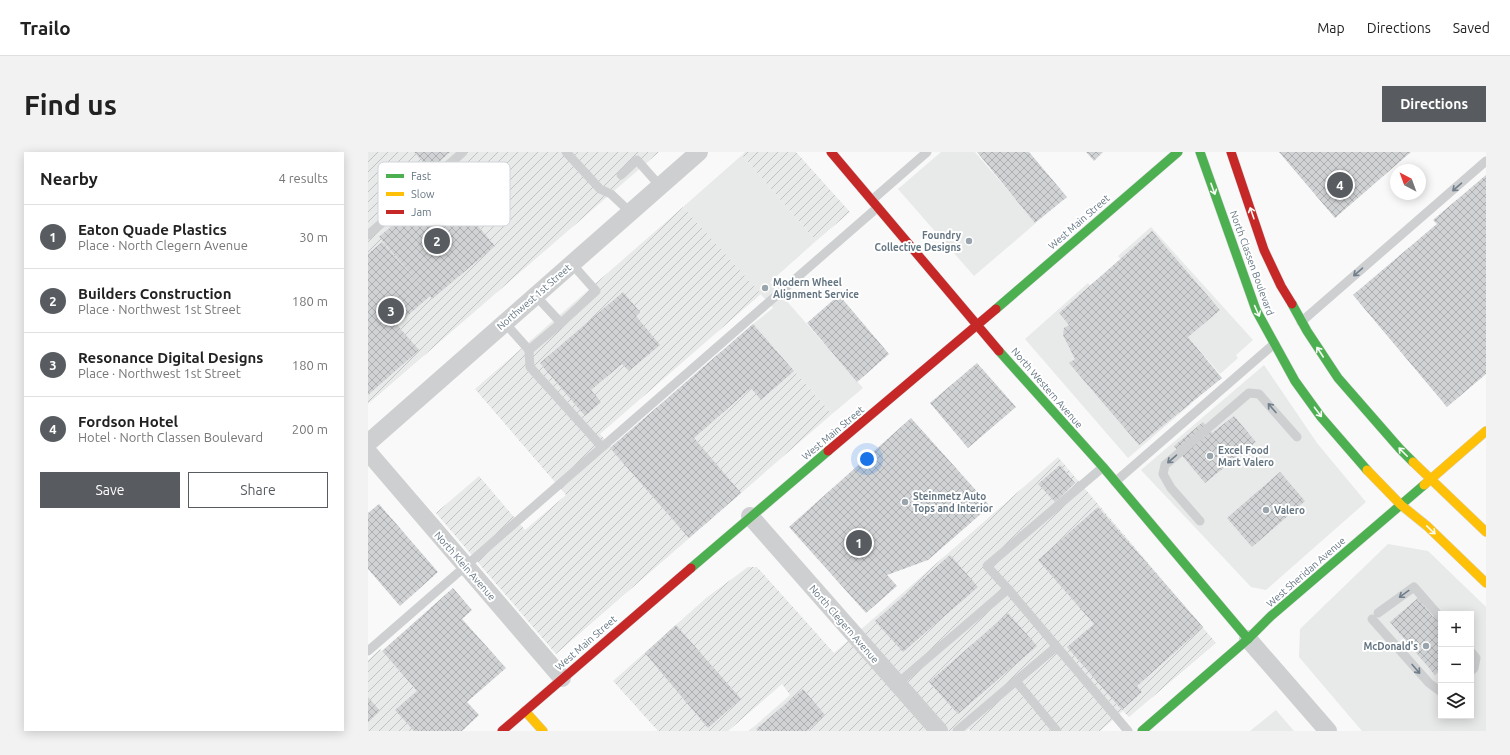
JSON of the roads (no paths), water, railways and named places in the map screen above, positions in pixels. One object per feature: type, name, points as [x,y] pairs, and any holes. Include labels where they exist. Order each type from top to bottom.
[{"type":"main road","name":"North Western Avenue","points":[[831,152],[1045,404],[1103,467],[1248,639]]},
{"type":"main road","name":"West Main Street","points":[[502,731],[750,516],[878,410],[1178,152]]},
{"type":"main road","name":"North Classen Boulevard","points":[[1200,152],[1256,310],[1295,381],[1321,417],[1362,464],[1401,505],[1427,526],[1486,583]]},
{"type":"main road","name":"North Classen Boulevard","points":[[1231,152],[1264,250],[1281,286],[1301,322],[1338,378],[1400,449],[1486,532]]},
{"type":"main road","name":"West Sheridan Avenue","points":[[1142,731],[1248,639],[1271,616],[1486,432]]},
{"type":"main road","points":[[525,711],[543,731]]},
{"type":"street","name":"Northwest 1st Street","points":[[368,443],[699,152]]},
{"type":"street","name":"North Klein Avenue","points":[[368,452],[562,678]]},
{"type":"street","name":"North Clegern Avenue","points":[[750,516],[939,731]]},
{"type":"street","points":[[1248,639],[1328,731]]},
{"type":"lane","points":[[451,162],[463,152]]},
{"type":"lane","points":[[566,152],[600,189],[611,194],[630,212]]},
{"type":"lane","points":[[368,650],[602,447],[875,204],[927,152]]},
{"type":"lane","points":[[621,175],[638,160],[660,186]]},
{"type":"lane","points":[[1301,322],[1486,161]]},
{"type":"lane","points":[[368,234],[378,225]]},
{"type":"lane","points":[[529,350],[596,291],[572,264]]},
{"type":"lane","points":[[536,296],[560,323]]},
{"type":"lane","points":[[505,323],[529,350],[530,367],[602,447]]},
{"type":"lane","points":[[1115,482],[1274,344]]},
{"type":"lane","points":[[1200,521],[1171,488],[1163,474],[1166,465],[1208,428],[1249,393],[1259,394],[1298,437]]},
{"type":"lane","points":[[1103,467],[987,566],[1128,731]]},
{"type":"lane","points":[[1438,615],[1414,587],[1375,616],[1429,683],[1438,690]]},
{"type":"lane","points":[[898,684],[1008,590]]},
{"type":"lane","points":[[957,731],[1056,647]]},
{"type":"lane","points":[[1474,656],[1476,658],[1474,668]]},
{"type":"lane","points":[[1016,681],[1057,731]]},
{"type":"place","name":"Fordson Hotel","points":[[1340,185]]},
{"type":"place","name":"Builders Construction","points":[[437,241]]},
{"type":"place","name":"Foundry Collective Designs","points":[[969,241]]},
{"type":"place","name":"Modern Wheel Alignment Service","points":[[765,288]]},
{"type":"place","name":"Resonance Digital Designs","points":[[391,311]]},
{"type":"place","name":"Excel Food Mart Valero","points":[[1210,456]]},
{"type":"place","name":"Steinmetz Auto Tops and Interior","points":[[905,502]]},
{"type":"place","name":"Valero","points":[[1266,510]]},
{"type":"place","name":"Eaton Quade Plastics","points":[[859,543]]},
{"type":"place","name":"McDonald's","points":[[1426,646]]}]
